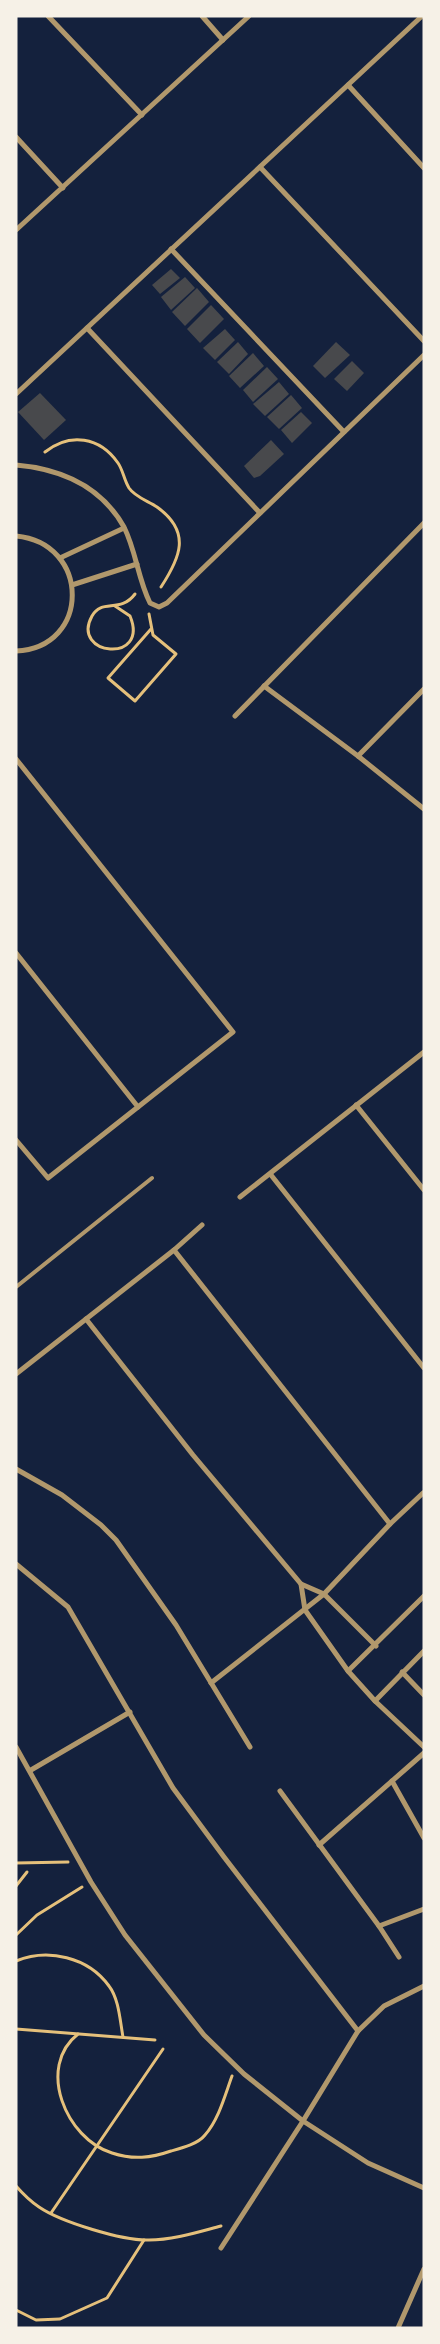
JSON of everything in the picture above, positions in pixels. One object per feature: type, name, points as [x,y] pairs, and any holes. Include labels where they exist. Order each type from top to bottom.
[{"type":"street","points":[[48,16],[142,115]]},
{"type":"street","points":[[202,16],[223,40]]},
{"type":"street","points":[[16,230],[248,16]]},
{"type":"street","points":[[16,394],[422,16]]},
{"type":"street","points":[[348,85],[424,168]]},
{"type":"street","points":[[16,136],[63,188]]},
{"type":"street","points":[[260,167],[424,341]]},
{"type":"street","points":[[171,249],[344,432]]},
{"type":"street","points":[[87,328],[260,513]]},
{"type":"street","points":[[16,465],[42,467],[78,481],[102,499],[124,528],[150,603],[159,607],[167,603],[424,354]]},
{"type":"street","points":[[236,716],[424,523]]},
{"type":"street","points":[[60,558],[124,528]]},
{"type":"street","points":[[16,536],[36,540],[54,551],[68,571],[72,585],[72,605],[65,624],[59,632],[38,647],[16,651]]},
{"type":"street","points":[[72,585],[137,564]]},
{"type":"street","points":[[264,686],[358,756],[424,809]]},
{"type":"street","points":[[358,756],[424,689]]},
{"type":"street","points":[[16,759],[18,766],[233,1032],[48,1178],[16,1140]]},
{"type":"street","points":[[16,953],[138,1107]]},
{"type":"street","points":[[240,1197],[424,1052]]},
{"type":"street","points":[[356,1105],[424,1190]]},
{"type":"street","points":[[270,1175],[424,1368]]},
{"type":"street","points":[[16,1374],[174,1250],[202,1225]]},
{"type":"street","points":[[174,1250],[390,1524]]},
{"type":"street","points":[[86,1319],[193,1455],[301,1584],[324,1594],[376,1646]]},
{"type":"street","points":[[16,1469],[62,1495],[101,1525],[116,1540],[176,1626],[250,1748]]},
{"type":"street","points":[[211,1683],[324,1594],[390,1524],[423,1493]]},
{"type":"street","points":[[16,1564],[68,1607],[173,1788],[358,2031]]},
{"type":"street","points":[[301,1584],[305,1610],[348,1671],[375,1701],[424,1747]]},
{"type":"street","points":[[348,1671],[376,1646],[424,1596]]},
{"type":"street","points":[[375,1701],[424,1651]]},
{"type":"street","points":[[402,1672],[424,1695]]},
{"type":"street","points":[[31,1770],[130,1712]]},
{"type":"street","points":[[16,1747],[31,1770],[91,1882],[125,1935],[204,2035],[236,2066],[304,2121],[368,2163],[424,2188]]},
{"type":"street","points":[[319,1845],[424,1753]]},
{"type":"street","points":[[392,1781],[424,1838]]},
{"type":"street","points":[[280,1791],[379,1926],[399,1957]]},
{"type":"street","points":[[379,1926],[424,1909]]},
{"type":"street","points":[[221,2248],[304,2121],[358,2031],[384,2006],[424,1986]]},
{"type":"street","points":[[398,2328],[424,2269]]},
{"type":"lane","points":[[16,1287],[152,1178]]},
{"type":"path","points":[[45,452],[55,444],[68,440],[91,441],[102,446],[120,465],[128,487],[167,516],[178,534],[179,552],[177,562],[161,587]]},
{"type":"path","points":[[115,606],[130,616],[133,632],[129,641],[122,647],[105,650],[93,640],[90,622],[93,614],[100,608],[127,603],[135,594]]},
{"type":"path","points":[[150,611],[153,635],[176,654],[135,701],[108,678],[151,629]]},
{"type":"path","points":[[16,1863],[80,1862]]},
{"type":"path","points":[[16,1886],[27,1872]]},
{"type":"path","points":[[16,1935],[37,1915],[91,1882]]},
{"type":"path","points":[[16,1962],[28,1957],[57,1955],[85,1964],[95,1971],[110,1986],[123,2037]]},
{"type":"path","points":[[16,2029],[156,2040]]},
{"type":"path","points":[[78,2034],[63,2050],[59,2060],[58,2089],[65,2110],[75,2128],[110,2153],[147,2158],[195,2143],[205,2135],[222,2105],[236,2066]]},
{"type":"path","points":[[51,2213],[163,2049]]},
{"type":"path","points":[[16,2186],[25,2196],[51,2213],[130,2240],[182,2235],[239,2221]]},
{"type":"path","points":[[16,2310],[36,2320],[60,2319],[108,2298],[144,2240]]},
{"type":"building","points":[[171,269],[180,278],[160,294],[152,285]]},
{"type":"building","points":[[185,277],[195,288],[171,310],[161,297]]},
{"type":"building","points":[[197,288],[209,302],[185,326],[172,312]]},
{"type":"building","points":[[211,305],[224,319],[200,343],[187,329]]},
{"type":"building","points":[[225,329],[235,340],[215,360],[203,348]]},
{"type":"building","points":[[238,342],[248,354],[229,374],[217,362]]},
{"type":"building","points":[[336,342],[350,355],[325,378],[313,366]]},
{"type":"building","points":[[253,353],[264,366],[240,388],[229,376]]},
{"type":"building","points":[[352,361],[364,373],[347,391],[334,379]]},
{"type":"building","points":[[267,367],[278,379],[253,402],[243,390]]},
{"type":"building","points":[[279,382],[289,394],[265,416],[253,404]]},
{"type":"building","points":[[40,393],[66,420],[44,440],[18,412]]},
{"type":"building","points":[[291,395],[302,408],[279,429],[267,417]]},
{"type":"building","points":[[301,412],[312,423],[292,443],[281,430]]},
{"type":"building","points":[[271,440],[284,454],[260,476],[254,478],[244,466]]}]
